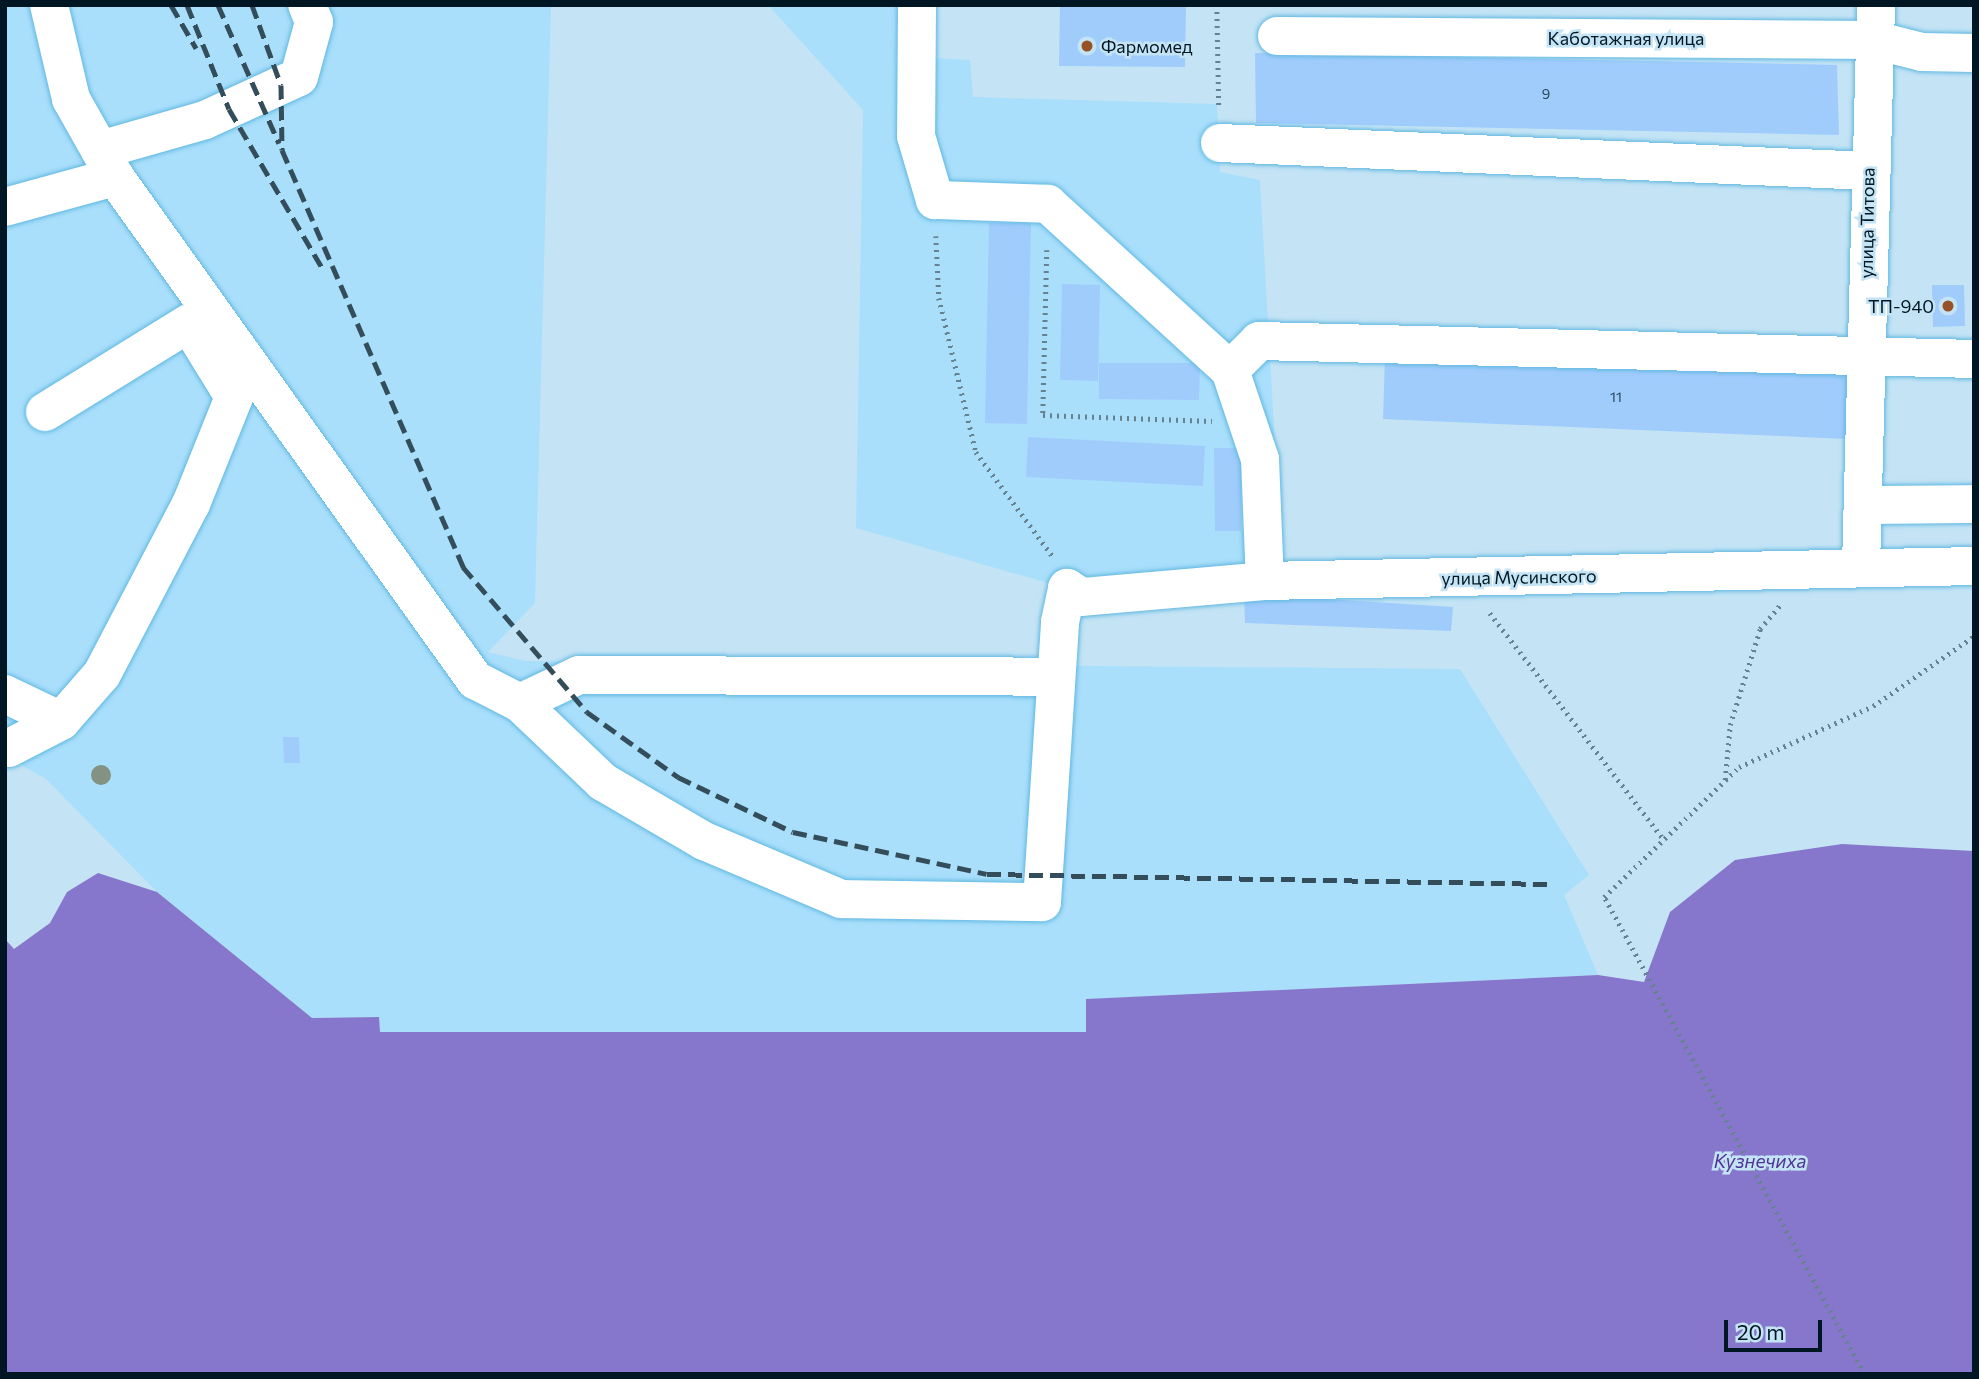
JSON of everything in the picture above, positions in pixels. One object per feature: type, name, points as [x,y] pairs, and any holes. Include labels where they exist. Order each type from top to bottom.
[{"type":"street","points":[[9,748],[61,721],[102,674],[191,504],[234,397],[192,308],[71,99],[49,5]]},
{"type":"street","points":[[5,207],[299,76],[314,22],[307,5]]},
{"type":"street","points":[[917,5],[916,136],[935,200],[1048,204],[1230,370],[1260,459],[1265,581]]},
{"type":"street","name":"Каботажная улица","points":[[1277,36],[1875,23],[1922,52],[1974,53]]},
{"type":"street","name":"улица Титова","points":[[1861,567],[1868,171],[1875,23]]},
{"type":"street","points":[[1220,143],[1868,171]]},
{"type":"street","points":[[46,412],[192,308]]},
{"type":"street","points":[[192,308],[475,680],[520,703],[603,782],[704,841],[841,899],[1042,902],[1056,677],[1075,593]]},
{"type":"street","points":[[1230,370],[1259,341],[1864,359],[1974,359]]},
{"type":"street","points":[[1864,505],[1974,505]]},
{"type":"street","name":"улица Мусинского","points":[[1075,593],[1265,581],[1809,572],[1861,567],[1974,566]]},
{"type":"street","points":[[520,703],[579,675],[1056,677]]},
{"type":"street","points":[[5,694],[61,721]]},
{"type":"path","points":[[1217,5],[1220,143]]},
{"type":"path","points":[[935,200],[939,299],[976,452],[1075,593]]},
{"type":"path","points":[[1048,204],[1043,415],[1248,423]]},
{"type":"path","points":[[1725,781],[1730,725],[1760,629],[1809,572]]},
{"type":"path","points":[[1464,579],[1665,841]]},
{"type":"path","points":[[1864,1374],[1604,897],[1739,767],[1873,706],[1974,636]]},
{"type":"shaded area","points":[[5,5],[551,5],[535,603],[488,652],[526,661],[1460,669],[1589,875],[1564,895],[1598,975],[1086,999],[1086,1032],[380,1032],[378,1017],[312,1018],[157,892],[46,779],[5,756]]},
{"type":"shaded area","points":[[768,5],[901,5],[902,56],[970,60],[973,97],[1217,104],[1220,172],[1260,180],[1282,568],[1048,583],[856,528],[863,110]]},
{"type":"water","name":"Кузнечиха","points":[[1842,844],[1974,851],[1974,1374],[5,1374],[5,939],[14,949],[50,923],[67,892],[98,873],[157,892],[312,1018],[379,1017],[380,1032],[1086,1032],[1086,999],[1598,975],[1644,982],[1670,912],[1735,860]]},
{"type":"building","points":[[1060,5],[1186,5],[1185,67],[1059,66]]},
{"type":"building","points":[[1255,53],[1837,65],[1839,135],[1256,123]]},
{"type":"building","points":[[989,223],[1031,223],[1027,424],[985,423]]},
{"type":"building","points":[[1062,284],[1100,285],[1098,381],[1060,380]]},
{"type":"building","name":"ТП-940","points":[[1932,285],[1964,285],[1965,326],[1933,327]]},
{"type":"building","points":[[1385,355],[1850,374],[1847,439],[1383,419]]},
{"type":"building","points":[[1099,363],[1200,363],[1199,400],[1099,399]]},
{"type":"building","points":[[1028,437],[1205,446],[1203,486],[1026,477]]},
{"type":"building","points":[[1214,448],[1241,448],[1241,531],[1215,531]]},
{"type":"building","points":[[1244,594],[1453,607],[1451,631],[1245,623]]},
{"type":"building","points":[[283,737],[299,737],[300,763],[284,763]]},
{"type":"railway","points":[[171,5],[196,48]]},
{"type":"railway","points":[[187,5],[229,109],[323,269]]},
{"type":"railway","points":[[218,5],[279,143]]},
{"type":"railway","points":[[252,5],[281,85],[282,150],[463,567],[587,712],[678,777],[793,832],[987,874],[1547,884]]},
{"type":"place","name":"Фармомед","points":[[1087,46]]},
{"type":"place","name":"ТП-940","points":[[1948,306]]}]
